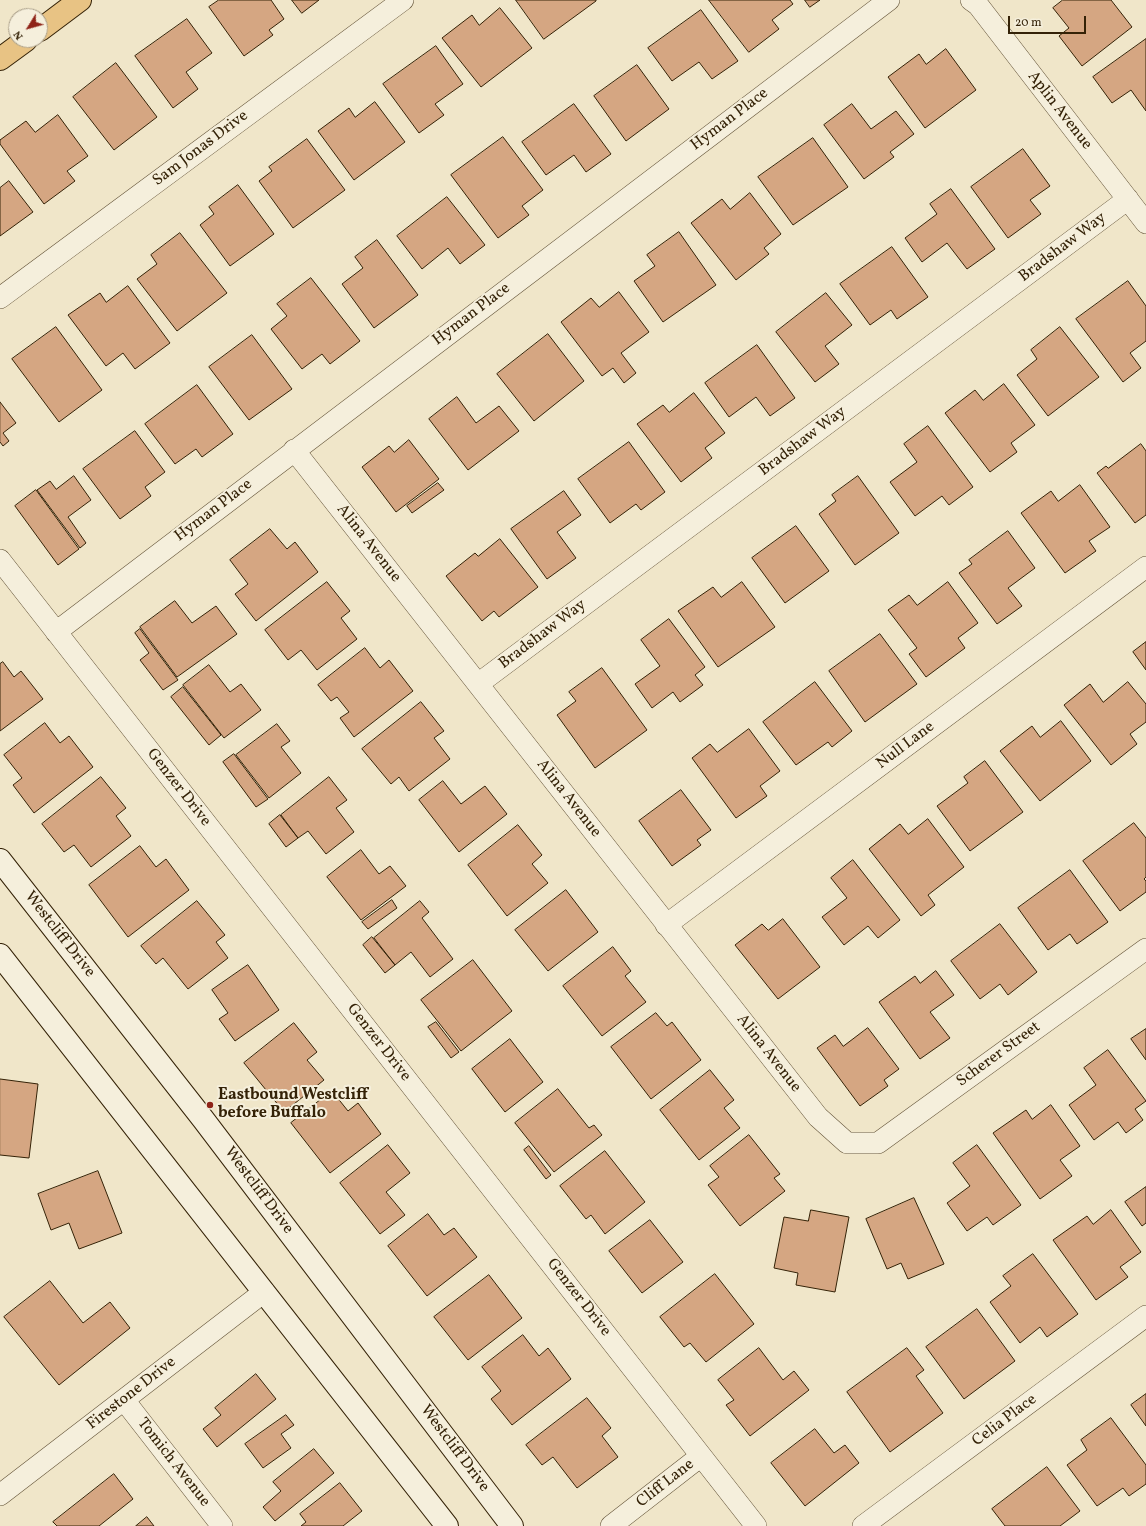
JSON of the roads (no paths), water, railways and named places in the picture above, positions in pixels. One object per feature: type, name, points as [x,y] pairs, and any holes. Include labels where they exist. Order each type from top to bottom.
[{"type":"main road","points":[[48,24],[80,0]]},
{"type":"main road","points":[[0,59],[15,48]]},
{"type":"main road","name":"Westcliff Drive","points":[[0,860],[208,1125],[512,1526]]},
{"type":"main road","points":[[0,955],[447,1526]]},
{"type":"street","name":"Sam Jonas Drive","points":[[0,298],[403,0]]},
{"type":"street","name":"Hyman Place","points":[[56,632],[889,0]]},
{"type":"street","name":"Aplin Avenue","points":[[971,0],[983,12],[1146,223]]},
{"type":"street","name":"Bradshaw Way","points":[[478,684],[1128,199]]},
{"type":"street","name":"Alina Avenue","points":[[294,450],[818,1117],[847,1143]]},
{"type":"street","name":"Genzer Drive","points":[[0,560],[756,1526]]},
{"type":"street","name":"Null Lane","points":[[666,925],[1146,567]]},
{"type":"street","name":"Scherer Street","points":[[847,1143],[878,1143],[1146,949]]},
{"type":"street","name":"Firestone Drive","points":[[0,1495],[264,1292]]},
{"type":"street","name":"Celia Place","points":[[863,1526],[1146,1316]]},
{"type":"street","name":"Tomich Avenue","points":[[124,1400],[222,1526]]},
{"type":"street","name":"Cliff Lane","points":[[611,1526],[701,1456]]},
{"type":"place","name":"Eastbound Westcliff before Buffalo","points":[[210,1105]]}]
